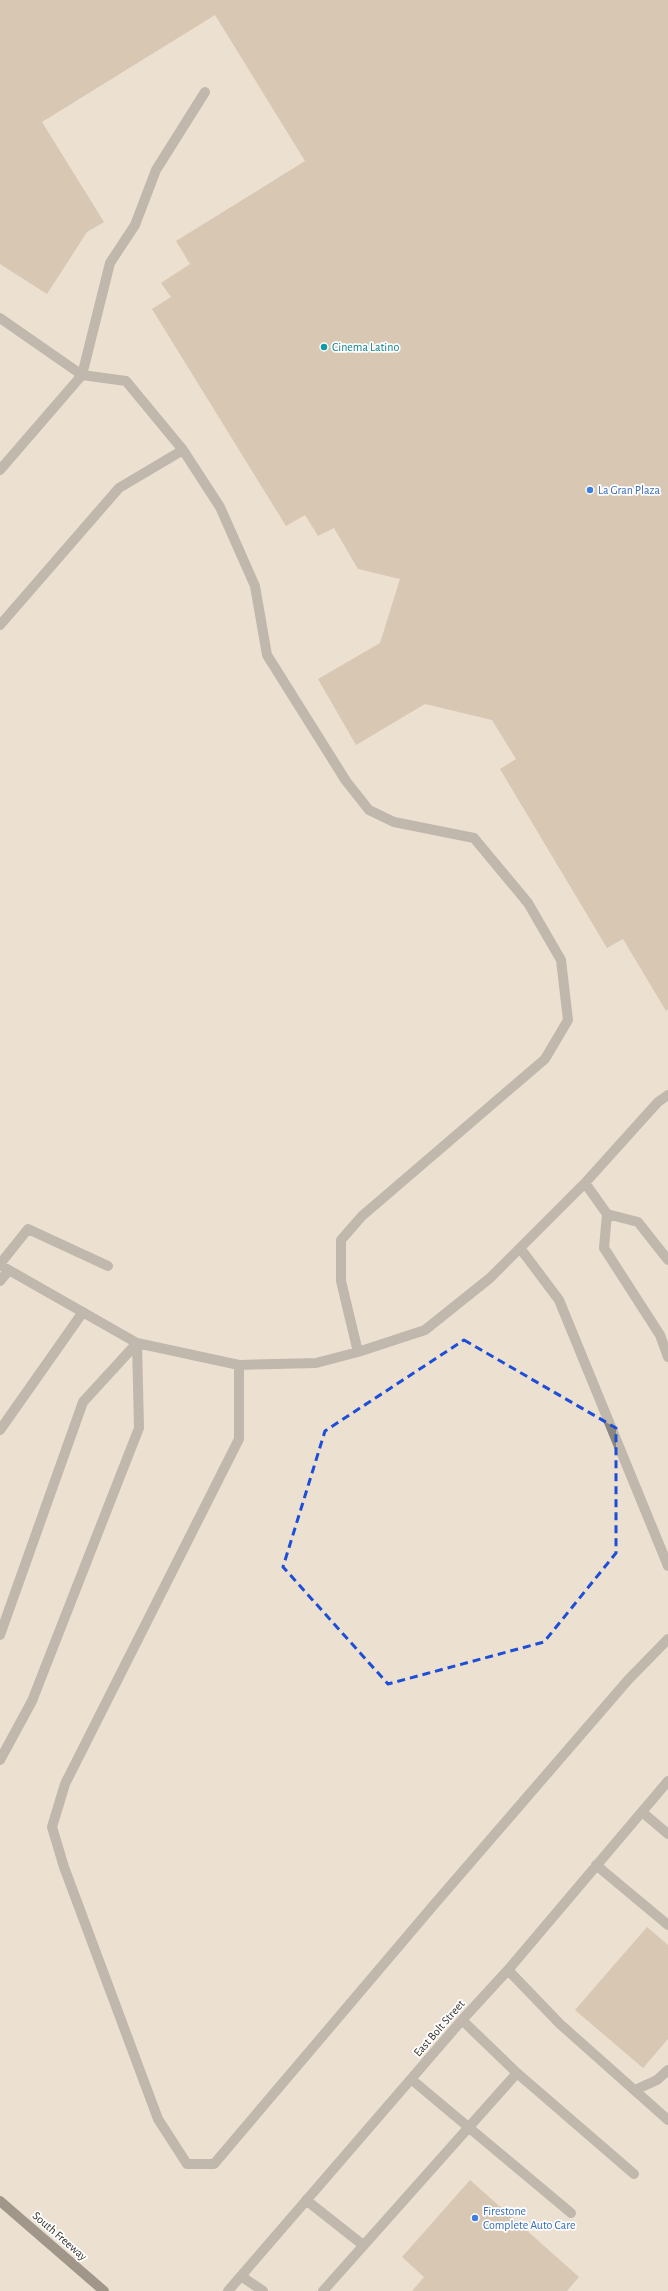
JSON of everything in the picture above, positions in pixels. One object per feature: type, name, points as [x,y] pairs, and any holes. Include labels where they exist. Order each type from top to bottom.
[{"type":"main road","name":"South Freeway","points":[[0,2201],[104,2291]]},
{"type":"street","points":[[0,470],[82,375],[110,263],[135,225],[156,170],[205,92]]},
{"type":"street","points":[[0,318],[82,375],[126,381],[183,450],[220,507],[255,586],[267,654],[346,781],[369,810],[394,822],[474,838],[528,904],[561,960],[568,1020],[545,1059],[362,1216],[341,1240],[341,1281],[358,1352]]},
{"type":"street","points":[[0,625],[119,488],[183,450]]},
{"type":"street","points":[[3,1266],[137,1343],[238,1365],[316,1362],[358,1352],[426,1330],[490,1278],[585,1183],[658,1102],[668,1095]]},
{"type":"street","points":[[585,1183],[607,1214],[638,1222],[668,1260]]},
{"type":"street","points":[[607,1214],[604,1248],[660,1334],[668,1357]]},
{"type":"street","points":[[0,1281],[3,1266],[28,1229],[108,1266]]},
{"type":"street","points":[[520,1248],[559,1300],[668,1566]]},
{"type":"street","points":[[0,1430],[83,1312]]},
{"type":"street","points":[[0,1635],[83,1402],[137,1343]]},
{"type":"street","points":[[0,1760],[32,1701],[139,1428],[137,1343]]},
{"type":"street","points":[[238,1365],[239,1439],[65,1784],[52,1827],[64,1867],[158,2119],[187,2164],[214,2164],[618,1692],[668,1639]]},
{"type":"street","name":"East Bolt Street","points":[[228,2291],[462,2020],[508,1970],[668,1781]]},
{"type":"street","points":[[642,1812],[668,1834]]},
{"type":"street","points":[[596,1865],[668,1925]]},
{"type":"street","points":[[508,1970],[560,2024],[668,2120]]},
{"type":"street","points":[[462,2020],[517,2073],[634,2174]]},
{"type":"street","points":[[635,2090],[658,2080],[668,2070]]},
{"type":"street","points":[[323,2291],[517,2073]]},
{"type":"street","points":[[411,2079],[469,2126],[571,2213]]},
{"type":"street","points":[[306,2200],[363,2245]]},
{"type":"street","points":[[241,2276],[263,2291]]},
{"type":"highlighted area","points":[[464,1340],[616,1428],[616,1553],[544,1642],[388,1684],[283,1567],[325,1431]]},
{"type":"building","name":"La Gran Plaza","points":[[0,0],[668,0],[668,1009],[666,1011],[623,939],[607,948],[500,769],[516,759],[492,720],[425,704],[356,745],[318,679],[380,643],[400,579],[358,569],[334,528],[318,536],[305,515],[286,526],[152,309],[171,297],[161,283],[190,264],[176,241],[305,161],[215,15],[42,122],[104,222],[87,232],[47,294],[0,264]]},
{"type":"building","points":[[647,1927],[668,1945],[668,2039],[643,2068],[575,2010]]},
{"type":"building","name":"Firestone Complete Auto Care","points":[[470,2180],[579,2277],[567,2291],[412,2291],[424,2277],[402,2257]]},
{"type":"place","name":"Cinema Latino","points":[[324,347]]},
{"type":"place","name":"La Gran Plaza","points":[[590,490]]},
{"type":"place","name":"Firestone Complete Auto Care","points":[[475,2218]]}]
